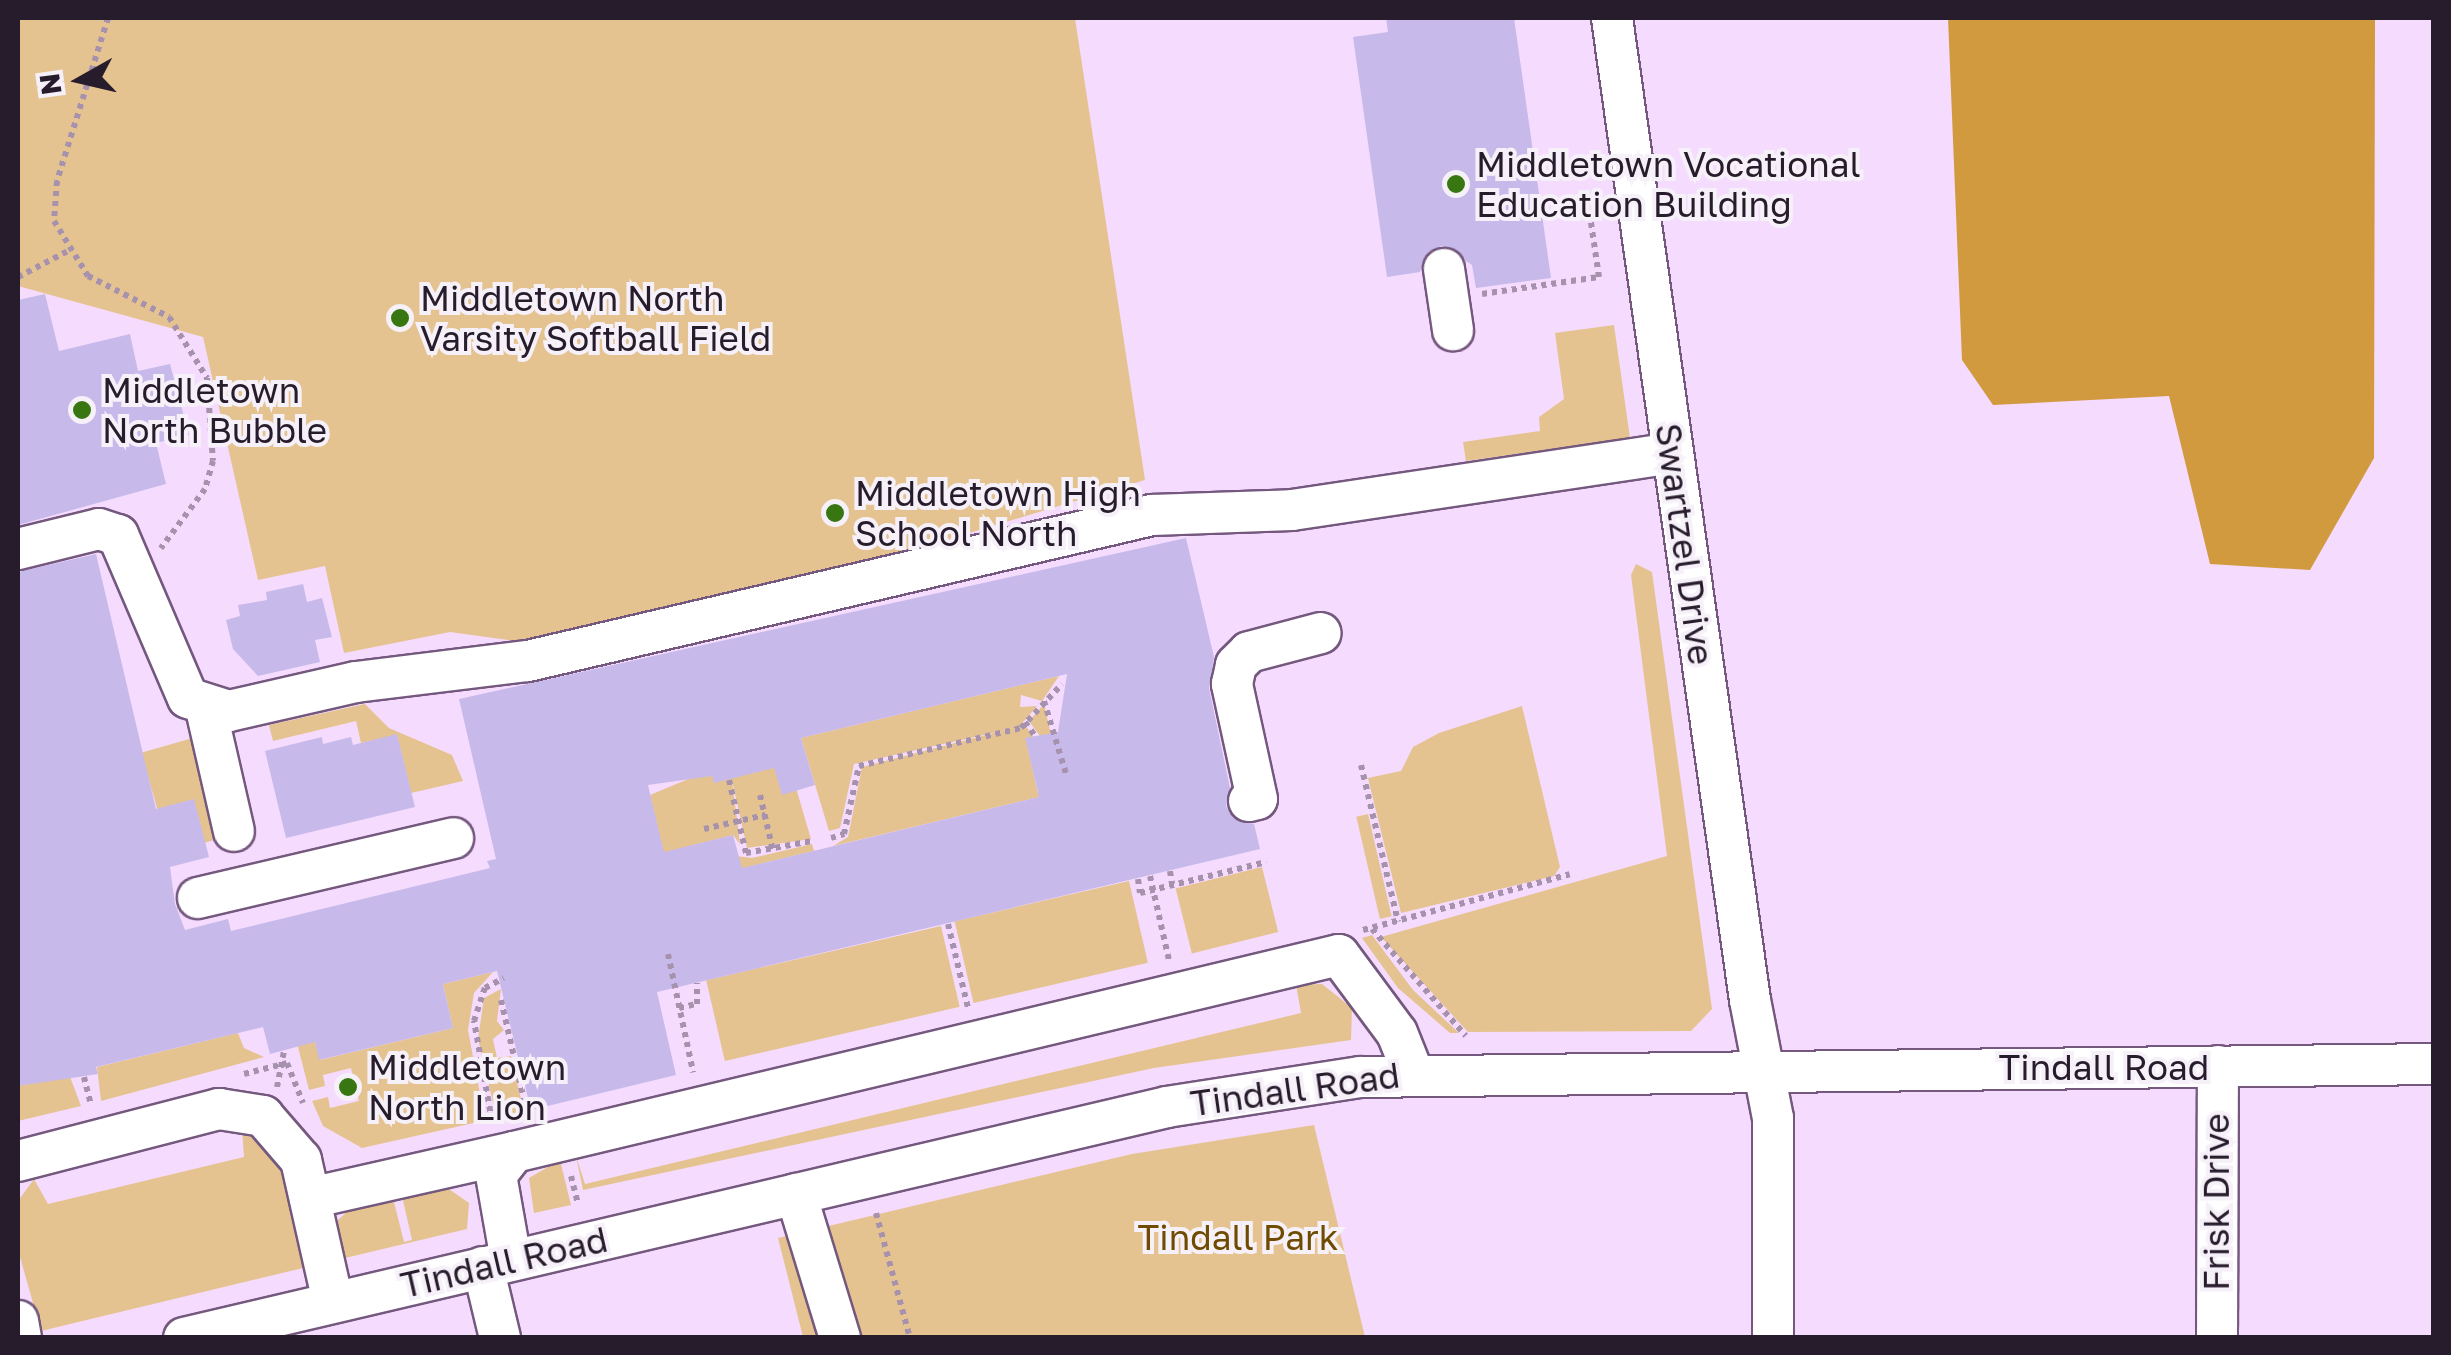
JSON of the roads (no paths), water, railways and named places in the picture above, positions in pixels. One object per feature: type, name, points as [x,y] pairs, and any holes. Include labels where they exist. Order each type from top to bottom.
[{"type":"street","name":"Swartzel Drive","points":[[1612,18],[1672,453],[1763,1069],[1774,1118],[1773,1338]]},
{"type":"street","points":[[206,709],[528,661],[1152,515],[1292,510],[1672,453]]},
{"type":"street","points":[[18,549],[105,530],[123,541],[184,690],[206,709],[240,857]]},
{"type":"street","points":[[1248,801],[1257,799],[1232,684],[1236,664],[1249,652],[1321,633]]},
{"type":"street","points":[[198,898],[240,857],[453,838]]},
{"type":"street","points":[[310,1198],[512,1133],[1348,942],[1398,1033],[1413,1073]]},
{"type":"street","name":"Tindall Road","points":[[184,1338],[1167,1106],[1413,1073],[2434,1064]]},
{"type":"street","name":"Frisk Drive","points":[[2217,1338],[2218,1066]]},
{"type":"street","points":[[18,1161],[239,1108],[282,1130],[310,1198],[333,1302]]},
{"type":"street","points":[[500,1338],[496,1186],[512,1133]]},
{"type":"street","points":[[796,1194],[840,1338]]},
{"type":"street","points":[[18,1321],[22,1338]]},
{"type":"place","name":"Middletown Vocational Education Building","points":[[1456,184]]},
{"type":"place","name":"Middletown North Varsity Softball Field","points":[[400,318]]},
{"type":"place","name":"Middletown North Bubble","points":[[82,410]]},
{"type":"place","name":"Middletown High School North","points":[[835,513]]},
{"type":"place","name":"Middletown North Lion","points":[[348,1087]]},
{"type":"park label","name":"Tindall Park","points":[[1238,1237]]}]
